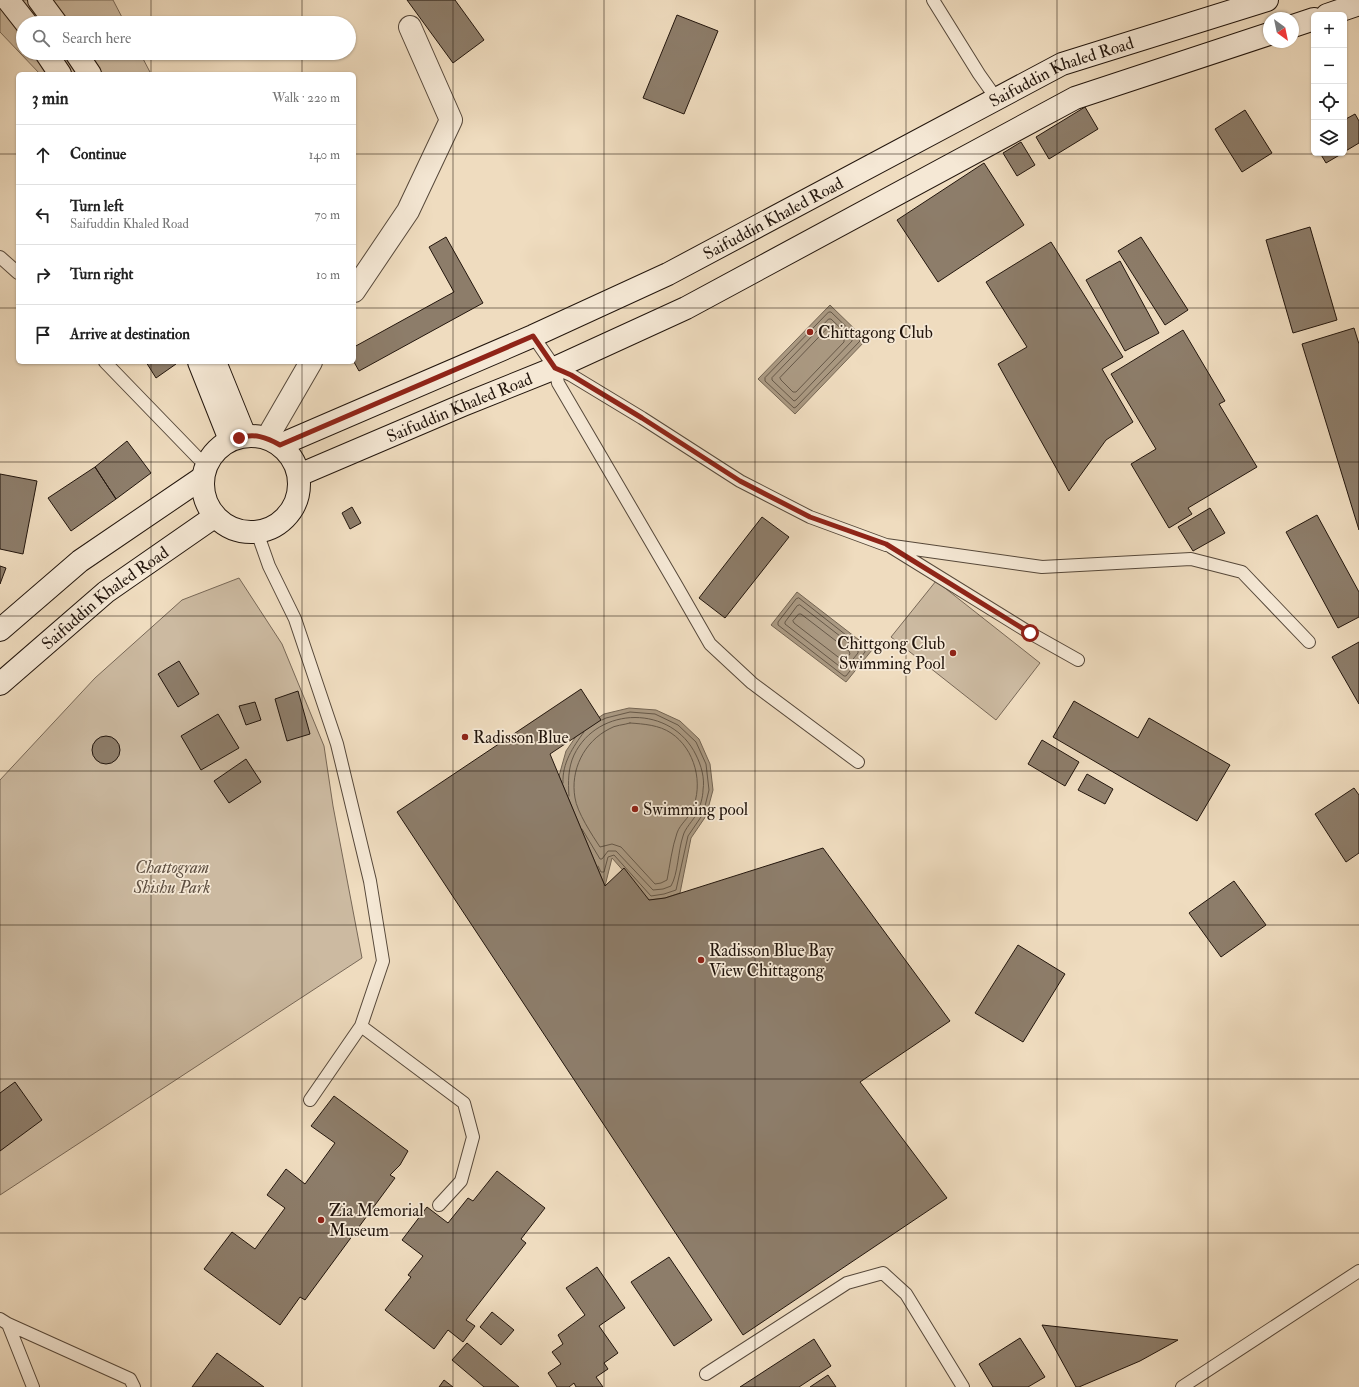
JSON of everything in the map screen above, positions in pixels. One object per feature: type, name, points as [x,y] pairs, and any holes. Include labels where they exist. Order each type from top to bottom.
[{"type":"main road","points":[[8,0],[21,16]]},
{"type":"main road","name":"Saifuddin Khaled Road","points":[[274,441],[533,336],[668,274],[1062,64],[1267,0]]},
{"type":"main road","points":[[1336,12],[1359,4]]},
{"type":"main road","points":[[1299,24],[1311,20]]},
{"type":"main road","points":[[356,288],[408,211],[451,120],[410,27]]},
{"type":"main road","name":"Saifuddin Khaled Road","points":[[299,476],[463,405],[555,368],[686,308],[1075,98],[1263,36]]},
{"type":"main road","points":[[51,60],[59,72]]},
{"type":"main road","points":[[81,60],[89,72]]},
{"type":"main road","points":[[200,364],[237,438]]},
{"type":"main road","points":[[216,364],[237,438]]},
{"type":"main road","points":[[274,441],[310,364]]},
{"type":"main road","points":[[257,436],[274,441],[289,453],[295,464],[299,476],[298,497],[289,514],[280,523],[269,529],[257,532],[245,532],[234,530],[223,524],[214,517],[202,492],[205,470],[217,449],[237,438],[257,436]]},
{"type":"main road","points":[[0,630],[80,561],[205,470]]},
{"type":"main road","name":"Saifuddin Khaled Road","points":[[0,684],[106,592],[214,517]]},
{"type":"lane","points":[[933,0],[979,74],[996,98]]},
{"type":"lane","points":[[0,257],[16,271]]},
{"type":"lane","points":[[533,336],[555,368],[558,383],[710,644],[752,683],[858,762]]},
{"type":"lane","points":[[106,364],[198,458],[205,470]]},
{"type":"lane","points":[[555,368],[571,375],[642,418],[740,481],[810,517],[886,544],[1042,567],[1191,559],[1242,572],[1309,642]]},
{"type":"lane","points":[[257,532],[269,566],[295,619],[334,736],[370,881],[383,961],[361,1026],[310,1100]]},
{"type":"lane","points":[[886,544],[1030,633],[1078,660]]},
{"type":"lane","points":[[361,1026],[464,1103],[473,1137],[461,1181],[439,1206]]},
{"type":"lane","points":[[1182,1387],[1359,1271]]},
{"type":"lane","points":[[706,1374],[847,1284],[883,1273],[906,1294],[963,1387]]},
{"type":"lane","points":[[4,1322],[34,1387]]},
{"type":"lane","points":[[4,1322],[130,1379],[134,1387]]},
{"type":"green space","points":[[0,0],[113,0],[121,16],[16,16],[16,49],[0,32]]},
{"type":"green space","points":[[27,60],[144,60],[150,72],[38,72]]},
{"type":"green space","name":"Chattogram Shishu Park","points":[[239,578],[282,644],[324,746],[333,806],[362,958],[0,1195],[0,780],[95,678],[182,600]]},
{"type":"green space","points":[[936,581],[1040,663],[996,720],[891,637]]},
{"type":"water","points":[[830,305],[866,340],[795,414],[758,379]]},
{"type":"water","points":[[797,592],[872,650],[846,682],[771,625]]},
{"type":"water","name":"Swimming pool","points":[[629,708],[656,710],[680,721],[699,739],[710,764],[713,790],[706,816],[691,838],[680,893],[665,898],[649,900],[612,858],[605,886],[559,776],[566,751],[581,729],[604,714]]},
{"type":"building","points":[[407,0],[455,0],[484,40],[453,63]]},
{"type":"building","points":[[677,15],[718,31],[684,114],[643,98]]},
{"type":"building","points":[[1085,107],[1098,129],[1049,159],[1036,137]]},
{"type":"building","points":[[1245,110],[1272,153],[1242,172],[1215,129]]},
{"type":"building","points":[[1355,114],[1359,121],[1359,143],[1347,150],[1347,120],[1347,118]]},
{"type":"building","points":[[1021,142],[1035,165],[1017,176],[1003,153]]},
{"type":"building","points":[[1322,156],[1338,156],[1326,163]]},
{"type":"building","points":[[984,163],[1024,225],[938,282],[897,220]]},
{"type":"building","points":[[1310,227],[1337,320],[1293,333],[1266,240]]},
{"type":"building","points":[[446,237],[483,303],[359,371],[355,364],[356,346],[454,292],[429,247]]},
{"type":"building","points":[[1141,237],[1188,310],[1165,325],[1118,251]]},
{"type":"building","points":[[1051,242],[1123,357],[1102,369],[1133,422],[1106,440],[1069,491],[998,364],[1027,347],[986,282]]},
{"type":"building","points":[[1120,261],[1159,333],[1125,351],[1086,280]]},
{"type":"building","points":[[1354,328],[1359,344],[1359,530],[1302,344]]},
{"type":"building","points":[[1183,330],[1225,401],[1219,404],[1257,467],[1188,508],[1192,514],[1169,528],[1131,464],[1156,449],[1111,374]]},
{"type":"building","points":[[147,364],[176,364],[156,378]]},
{"type":"building","points":[[127,441],[151,473],[116,499],[95,467]]},
{"type":"building","points":[[95,467],[116,499],[71,531],[48,498]]},
{"type":"building","points":[[0,474],[37,481],[23,554],[0,549]]},
{"type":"building","points":[[352,507],[361,523],[350,529],[342,513]]},
{"type":"building","points":[[1210,508],[1225,533],[1193,551],[1178,527]]},
{"type":"building","points":[[1317,515],[1359,592],[1359,617],[1338,628],[1286,532]]},
{"type":"building","points":[[762,517],[789,537],[725,618],[699,598]]},
{"type":"building","points":[[0,566],[6,568],[0,584]]},
{"type":"building","points":[[1359,642],[1359,704],[1332,657]]},
{"type":"building","points":[[179,661],[199,694],[178,707],[158,674]]},
{"type":"building","name":"Radisson Blue Bay View Chittagong","points":[[581,689],[601,720],[550,754],[605,886],[624,868],[649,900],[665,898],[823,848],[950,1021],[860,1082],[947,1198],[743,1335],[397,812]]},
{"type":"building","points":[[298,691],[310,734],[287,741],[275,699]]},
{"type":"building","points":[[1074,701],[1138,738],[1149,718],[1230,765],[1197,821],[1053,737]]},
{"type":"building","points":[[255,702],[261,720],[246,725],[239,706]]},
{"type":"building","points":[[218,714],[239,748],[201,770],[181,736]]},
{"type":"building","points":[[106,736],[112,737],[116,740],[119,744],[119,756],[116,760],[112,763],[106,764],[100,763],[96,760],[93,756],[92,750],[93,744],[96,740],[100,737]]},
{"type":"building","points":[[1042,740],[1079,762],[1065,786],[1028,764]]},
{"type":"building","points":[[246,759],[261,782],[229,803],[214,781]]},
{"type":"building","points":[[1087,774],[1113,789],[1105,804],[1078,790]]},
{"type":"building","points":[[1354,788],[1359,795],[1359,853],[1346,862],[1315,814]]},
{"type":"building","points":[[1234,881],[1266,925],[1221,957],[1189,913]]},
{"type":"building","points":[[1018,945],[1065,974],[1023,1042],[975,1013]]},
{"type":"building","points":[[15,1082],[42,1120],[0,1151],[0,1093]]},
{"type":"building","name":"Zia Memorial Museum","points":[[334,1096],[408,1151],[400,1165],[390,1175],[395,1178],[305,1300],[300,1297],[280,1325],[204,1269],[232,1232],[255,1249],[285,1208],[267,1195],[286,1169],[305,1184],[335,1143],[311,1126]]},
{"type":"building","points":[[497,1171],[545,1208],[521,1239],[526,1243],[466,1320],[475,1326],[463,1342],[448,1330],[434,1349],[385,1310],[411,1277],[408,1275],[423,1256],[402,1240],[427,1207],[448,1223],[468,1198],[473,1201]]},
{"type":"building","points":[[669,1257],[712,1320],[674,1346],[631,1282]]},
{"type":"building","points":[[597,1267],[625,1308],[599,1326],[618,1353],[604,1363],[608,1369],[596,1377],[603,1387],[576,1387],[574,1383],[569,1387],[557,1387],[548,1373],[561,1364],[552,1352],[563,1344],[558,1335],[585,1315],[566,1288]]},
{"type":"building","points":[[492,1312],[514,1330],[501,1345],[480,1327]]},
{"type":"building","points":[[1042,1325],[1178,1340],[1140,1361],[1076,1387]]},
{"type":"building","points":[[1020,1338],[1045,1377],[1028,1387],[993,1387],[979,1364]]},
{"type":"building","points":[[814,1339],[831,1366],[799,1387],[740,1387]]},
{"type":"building","points":[[467,1343],[519,1387],[484,1387],[452,1360]]},
{"type":"building","points":[[217,1353],[264,1387],[192,1387]]},
{"type":"building","points":[[828,1375],[836,1387],[810,1387]]},
{"type":"building","points":[[444,1380],[453,1387],[439,1387]]},
{"type":"place","name":"Chittagong Club","points":[[810,332]]},
{"type":"place","name":"Chittgong Club Swimming Pool","points":[[953,653]]},
{"type":"place","name":"Radisson Blue","points":[[465,737]]},
{"type":"place","name":"Swimming pool","points":[[635,809]]},
{"type":"place","name":"Radisson Blue Bay View Chittagong","points":[[701,960]]},
{"type":"place","name":"Zia Memorial Museum","points":[[321,1220]]},
{"type":"route","points":[[239,438],[245,436],[257,436],[267,438],[280,445],[533,336],[555,368],[571,375],[642,418],[740,481],[810,517],[886,544],[1030,633]]}]
